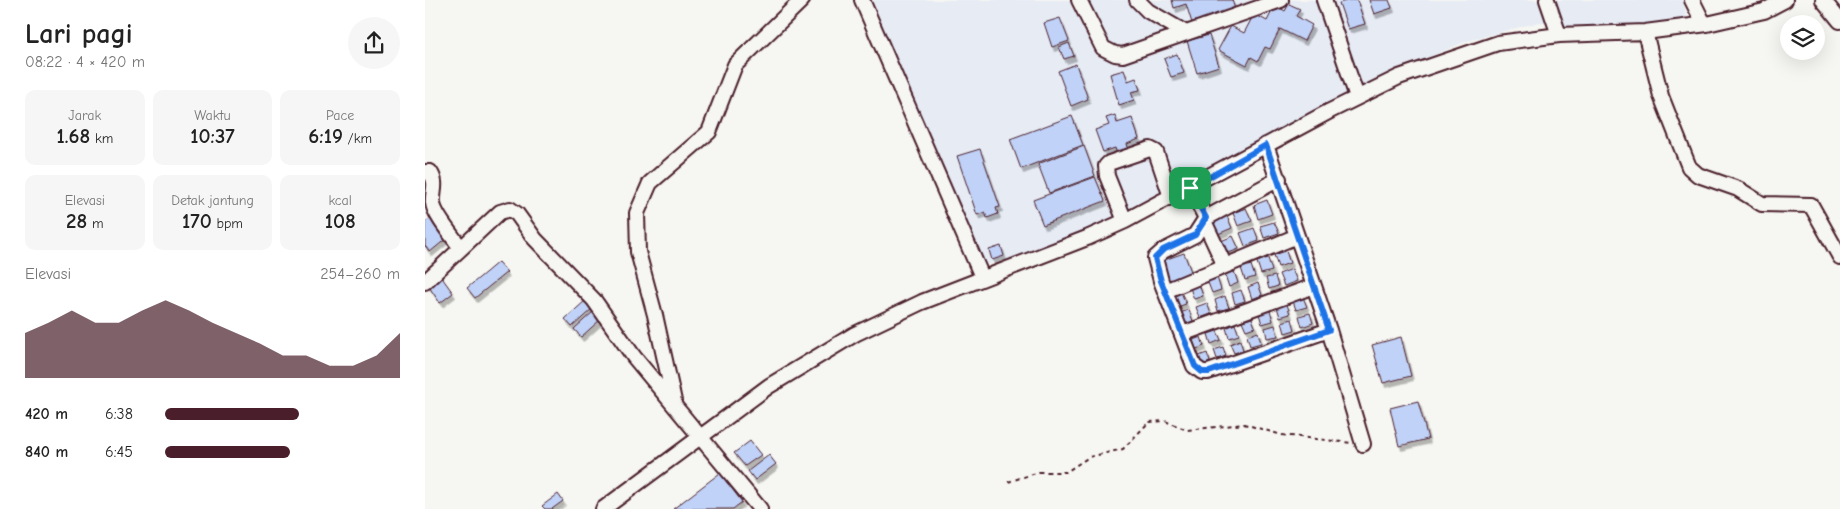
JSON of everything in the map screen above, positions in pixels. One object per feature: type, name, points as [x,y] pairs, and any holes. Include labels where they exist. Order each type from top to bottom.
[{"type":"street","points":[[675,404],[655,315],[638,252],[637,213],[651,183],[709,132],[735,65],[803,0]]},
{"type":"street","points":[[863,0],[982,277]]},
{"type":"street","points":[[1079,0],[1103,48],[1115,54],[1131,53],[1281,0]]},
{"type":"street","points":[[1137,0],[1148,11],[1185,33]]},
{"type":"street","points":[[1324,0],[1357,98]]},
{"type":"street","points":[[1547,0],[1559,35]]},
{"type":"street","points":[[1692,0],[1702,20],[1707,24]]},
{"type":"street","points":[[603,509],[769,386],[821,353],[922,302],[982,277],[1087,238],[1125,221],[1190,188],[1266,145],[1399,77],[1498,43],[1559,35],[1645,32],[1707,24],[1764,11],[1785,0]]},
{"type":"street","points":[[1823,0],[1840,21]]},
{"type":"street","points":[[1645,32],[1661,96],[1689,167],[1698,175],[1739,189],[1762,204],[1811,205],[1840,257]]},
{"type":"street","points":[[1266,145],[1329,330],[1363,444]]},
{"type":"street","points":[[1125,221],[1107,176],[1106,166],[1109,163],[1151,148],[1156,152],[1171,197]]},
{"type":"street","points":[[425,172],[430,172],[435,179],[433,204],[436,211],[461,248]]},
{"type":"street","points":[[1279,179],[1205,219],[1195,235],[1163,250],[1155,258],[1165,291],[1195,366],[1202,372],[1209,372],[1329,330]]},
{"type":"street","points":[[1190,188],[1225,266]]},
{"type":"street","points":[[425,282],[500,212],[510,209],[517,214],[535,239],[594,300],[634,357],[761,509]]},
{"type":"street","points":[[1165,291],[1297,236]]},
{"type":"street","points":[[1182,334],[1314,286]]},
{"type":"path","points":[[1008,482],[1039,472],[1065,472],[1089,457],[1123,449],[1149,422],[1165,420],[1187,430],[1244,424],[1281,435],[1329,442],[1363,444]]},
{"type":"shaded area","points":[[872,0],[1683,0],[1688,25],[1583,32],[1539,22],[1467,41],[1375,80],[1107,223],[1041,249],[982,266]]},
{"type":"building","points":[[1172,0],[1232,0],[1235,9],[1192,23],[1186,4],[1174,8]]},
{"type":"building","points":[[1357,0],[1365,24],[1348,29],[1339,3]]},
{"type":"building","points":[[1369,0],[1389,0],[1392,8],[1374,14]]},
{"type":"building","points":[[1289,4],[1300,9],[1296,16],[1312,25],[1304,41],[1280,29],[1270,49],[1265,47],[1258,61],[1251,57],[1247,65],[1218,50],[1231,26],[1244,33],[1254,14],[1267,21],[1275,5],[1285,11]]},
{"type":"building","points":[[1060,18],[1069,41],[1052,47],[1044,23]]},
{"type":"building","points":[[1209,35],[1219,66],[1197,73],[1187,41]]},
{"type":"building","points":[[1069,43],[1074,56],[1064,59],[1059,47]]},
{"type":"building","points":[[1177,54],[1184,73],[1171,77],[1164,59]]},
{"type":"building","points":[[1076,64],[1088,99],[1071,106],[1058,71]]},
{"type":"building","points":[[1124,70],[1128,81],[1136,78],[1140,90],[1131,92],[1134,100],[1119,105],[1110,74]]},
{"type":"building","points":[[1115,115],[1117,123],[1132,118],[1139,139],[1127,144],[1129,150],[1117,154],[1115,148],[1103,152],[1095,130],[1109,125],[1106,118]]},
{"type":"building","points":[[1072,116],[1083,145],[1021,169],[1010,139]]},
{"type":"building","points":[[1084,146],[1095,176],[1049,193],[1038,164]]},
{"type":"building","points":[[980,149],[1000,207],[996,208],[998,214],[987,218],[985,212],[977,215],[957,156]]},
{"type":"building","points":[[1095,177],[1105,201],[1043,225],[1033,200]]},
{"type":"building","points":[[1267,200],[1272,214],[1258,219],[1254,205]]},
{"type":"building","points":[[1246,208],[1252,221],[1238,226],[1233,213]]},
{"type":"building","points":[[1227,216],[1232,228],[1218,234],[1213,221]]},
{"type":"building","points":[[431,218],[447,238],[430,252],[425,246],[425,222]]},
{"type":"building","points":[[1274,222],[1279,233],[1264,238],[1260,226]]},
{"type":"building","points":[[1254,228],[1259,241],[1245,246],[1240,233]]},
{"type":"building","points":[[1233,236],[1239,249],[1226,254],[1221,241]]},
{"type":"building","points":[[1001,246],[1004,256],[992,260],[989,250]]},
{"type":"building","points":[[1286,251],[1290,263],[1278,267],[1274,255]]},
{"type":"building","points":[[1184,253],[1192,274],[1169,282],[1161,261]]},
{"type":"building","points":[[1268,258],[1272,271],[1261,274],[1257,262]]},
{"type":"building","points":[[498,262],[507,272],[475,298],[467,288]]},
{"type":"building","points":[[1251,265],[1255,277],[1245,280],[1241,268]]},
{"type":"building","points":[[1292,269],[1297,281],[1284,286],[1279,274]]},
{"type":"building","points":[[1234,271],[1238,283],[1229,287],[1225,275]]},
{"type":"building","points":[[440,275],[453,293],[440,303],[427,284]]},
{"type":"building","points":[[1275,276],[1278,286],[1269,289],[1266,278]]},
{"type":"building","points":[[1217,277],[1221,290],[1212,293],[1207,280]]},
{"type":"building","points":[[1258,283],[1262,295],[1252,299],[1248,287]]},
{"type":"building","points":[[1199,284],[1203,296],[1194,299],[1190,288]]},
{"type":"building","points":[[1241,290],[1245,301],[1235,304],[1232,293]]},
{"type":"building","points":[[1181,292],[1186,304],[1177,307],[1172,295]]},
{"type":"building","points":[[1225,296],[1229,308],[1218,311],[1215,300]]},
{"type":"building","points":[[1303,297],[1307,307],[1296,310],[1293,301]]},
{"type":"building","points":[[586,300],[593,308],[572,327],[565,319]]},
{"type":"building","points":[[1207,303],[1211,314],[1200,318],[1196,307]]},
{"type":"building","points":[[1287,304],[1290,314],[1280,317],[1277,307]]},
{"type":"building","points":[[1189,310],[1193,321],[1184,325],[1179,313]]},
{"type":"building","points":[[1270,310],[1273,321],[1262,324],[1259,314]]},
{"type":"building","points":[[594,311],[601,319],[581,337],[574,329]]},
{"type":"building","points":[[1310,313],[1313,323],[1302,327],[1299,316]]},
{"type":"building","points":[[1252,318],[1255,327],[1246,330],[1242,321]]},
{"type":"building","points":[[1292,319],[1295,330],[1285,333],[1282,322]]},
{"type":"building","points":[[1235,324],[1239,335],[1229,338],[1226,328]]},
{"type":"building","points":[[1275,325],[1278,336],[1267,338],[1265,328]]},
{"type":"building","points":[[1217,331],[1221,340],[1211,344],[1208,334]]},
{"type":"building","points":[[1258,332],[1261,343],[1250,346],[1247,336]]},
{"type":"building","points":[[1201,337],[1204,346],[1194,350],[1190,341]]},
{"type":"building","points":[[1401,337],[1411,376],[1383,383],[1372,345]]},
{"type":"building","points":[[1240,340],[1243,350],[1234,353],[1230,344]]},
{"type":"building","points":[[1223,347],[1226,356],[1217,359],[1214,350]]},
{"type":"building","points":[[1207,353],[1210,362],[1200,366],[1196,357]]},
{"type":"building","points":[[1418,401],[1428,439],[1399,446],[1390,408]]},
{"type":"building","points":[[750,441],[761,455],[745,466],[734,453]]},
{"type":"building","points":[[769,455],[776,464],[755,480],[748,471]]},
{"type":"building","points":[[720,473],[742,502],[733,509],[673,509]]},
{"type":"building","points":[[558,494],[563,501],[552,509],[545,509],[542,506]]},
{"type":"route","points":[[1266,145],[1329,330],[1209,372],[1202,372],[1195,366],[1161,281],[1155,258],[1163,250],[1195,235],[1206,218],[1190,188],[1266,145]]}]
